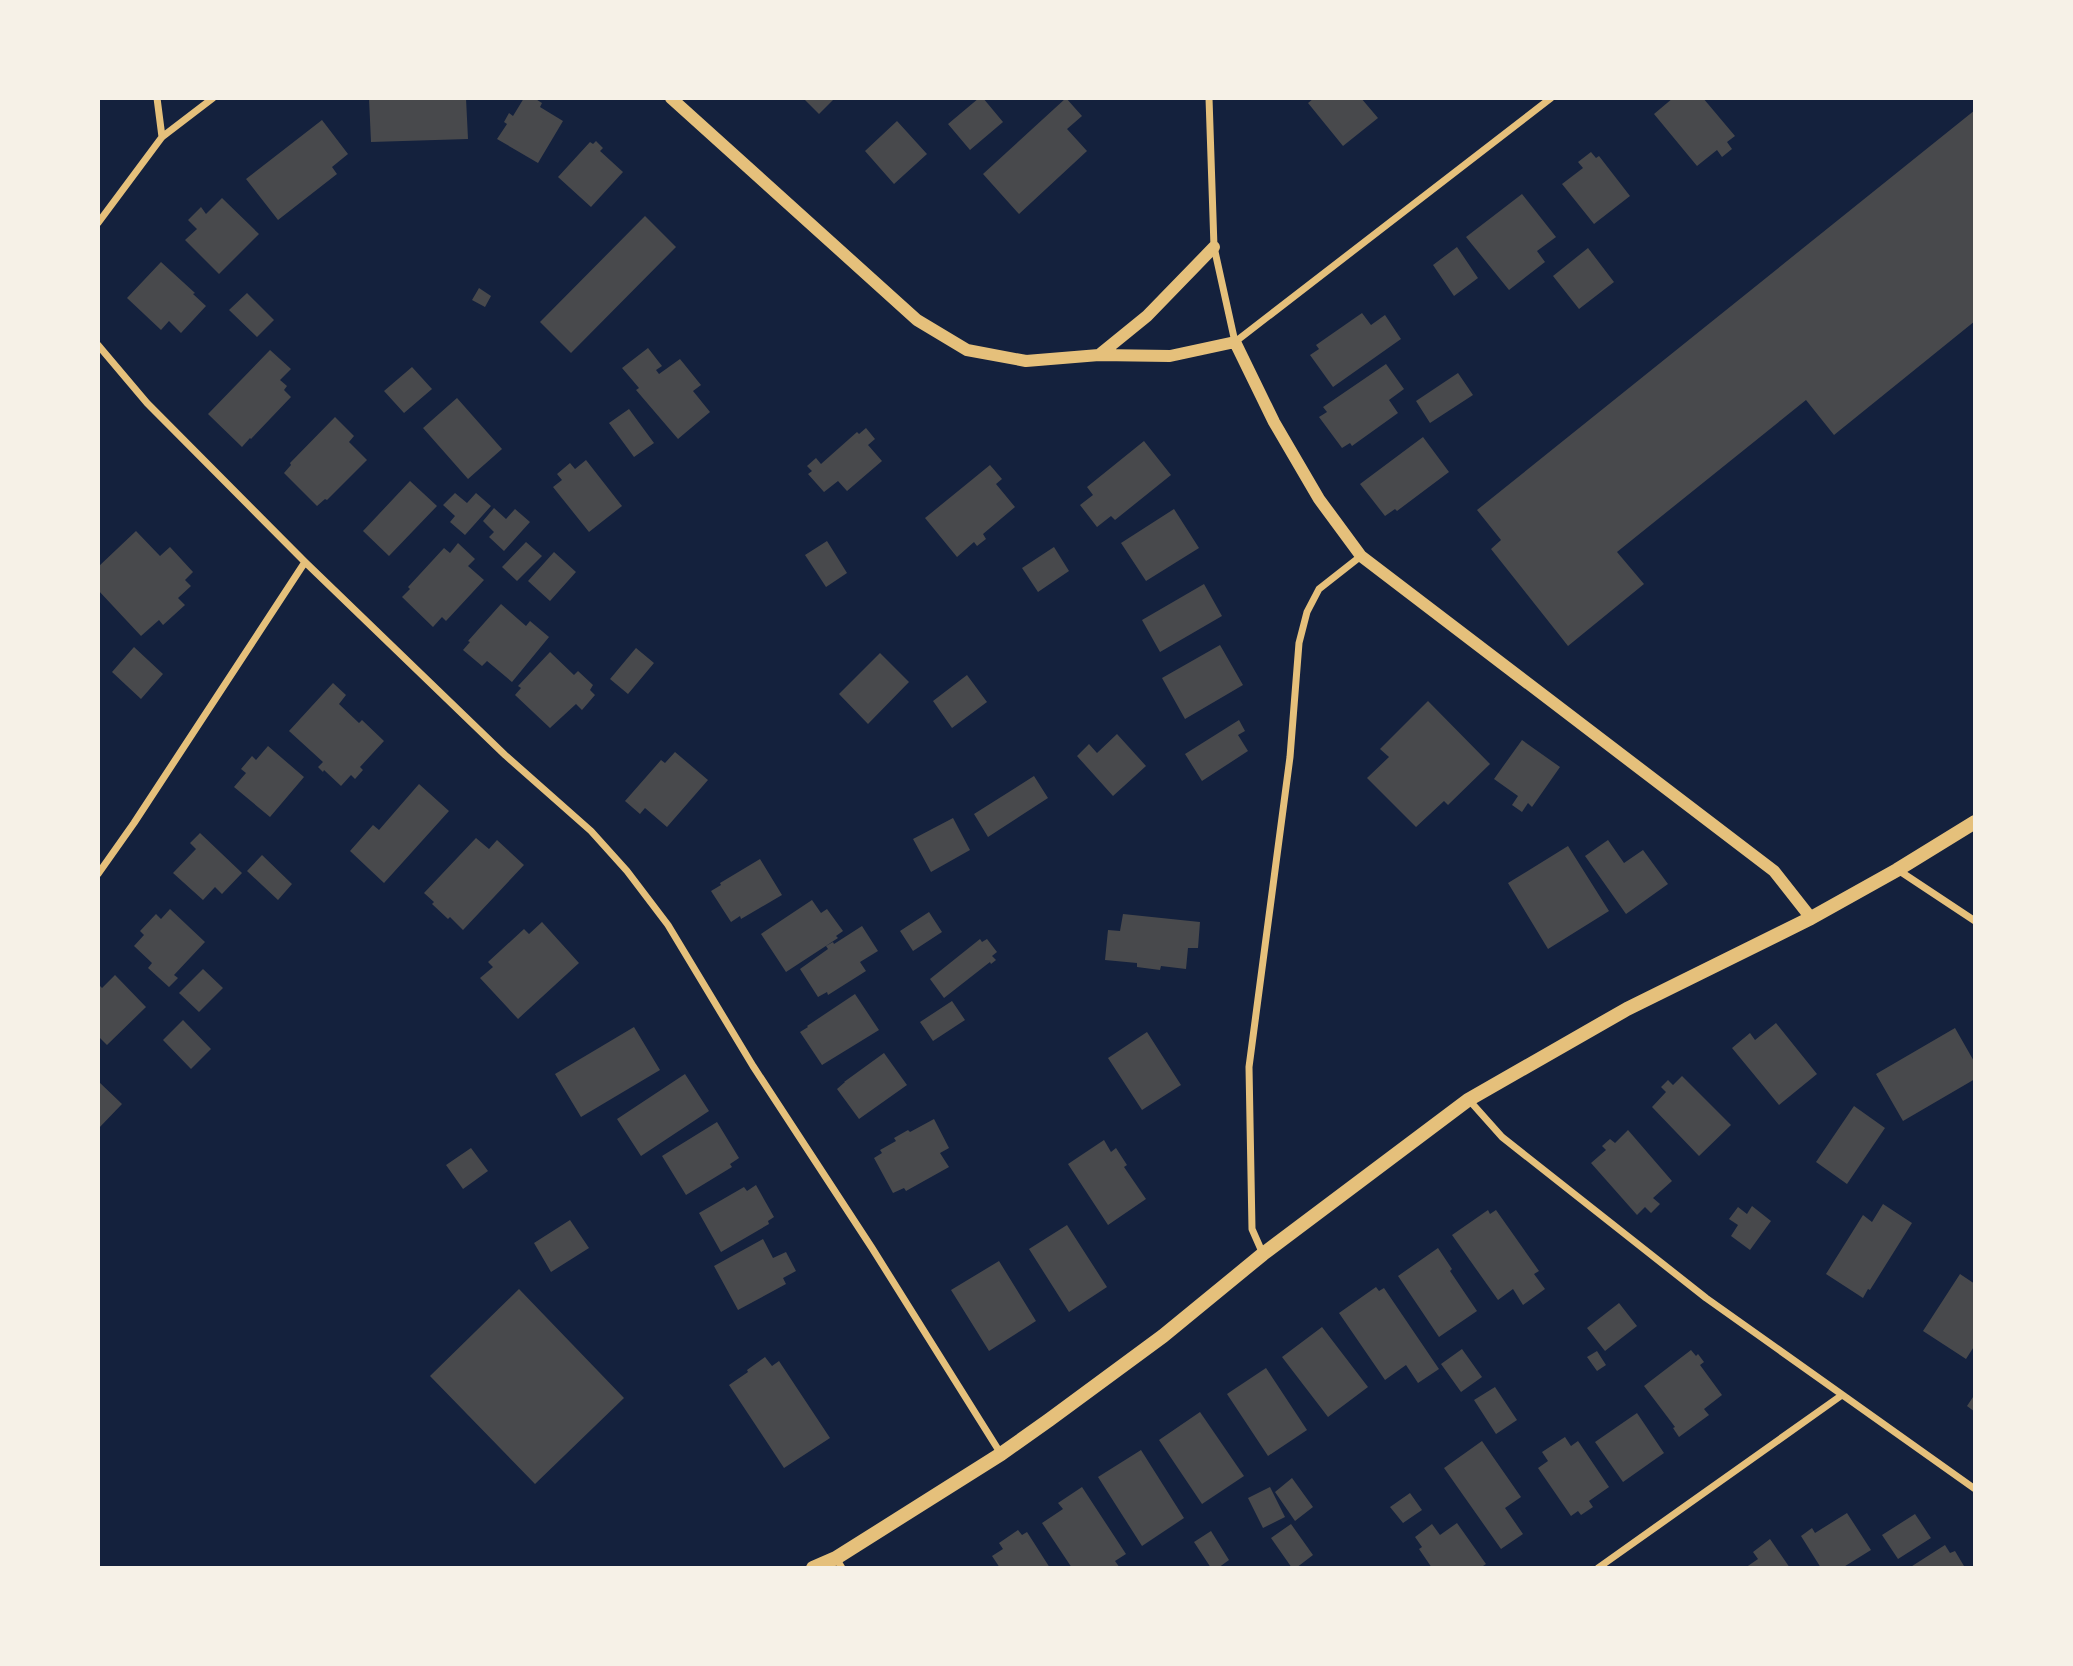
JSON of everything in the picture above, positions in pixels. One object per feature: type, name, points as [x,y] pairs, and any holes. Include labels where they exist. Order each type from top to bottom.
[{"type":"main road","points":[[813,1568],[839,1563],[1001,1454],[1163,1336],[1263,1254],[1468,1100],[1627,1009],[1811,918],[1898,870],[1975,822]]},
{"type":"street","points":[[157,98],[162,137]]},
{"type":"street","points":[[98,223],[162,137],[213,98]]},
{"type":"street","points":[[671,98],[917,320],[967,350],[1026,361],[1099,355],[1170,356],[1235,342],[1551,98]]},
{"type":"street","points":[[1209,98],[1213,247],[1235,342],[1274,422],[1319,499],[1361,556],[1774,871],[1811,918]]},
{"type":"street","points":[[1099,355],[1147,316],[1213,247]]},
{"type":"street","points":[[98,345],[146,403],[305,562],[505,755],[591,831],[627,871],[668,925],[753,1066],[872,1248],[1001,1454]]},
{"type":"street","points":[[1263,1254],[1252,1229],[1250,1067],[1290,757],[1299,643],[1307,612],[1319,589],[1361,556]]},
{"type":"street","points":[[98,874],[305,562]]},
{"type":"street","points":[[1898,870],[1975,921]]},
{"type":"street","points":[[1468,1100],[1510,1143],[1706,1298],[1975,1489]]},
{"type":"street","points":[[1598,1568],[1842,1395]]},
{"type":"building","points":[[369,98],[466,98],[468,139],[371,142]]},
{"type":"building","points":[[524,98],[534,98],[542,103],[540,107],[563,121],[538,163],[497,139],[507,124],[504,122],[509,113],[513,116]]},
{"type":"building","points":[[803,98],[835,98],[819,114]]},
{"type":"building","points":[[979,98],[983,98],[1003,122],[970,150],[948,124]]},
{"type":"building","points":[[1066,98],[1082,116],[1067,129],[1087,151],[1019,214],[983,174]]},
{"type":"building","points":[[1314,98],[1361,98],[1378,118],[1343,146],[1308,103]]},
{"type":"building","points":[[1673,98],[1703,98],[1735,136],[1727,142],[1732,149],[1722,157],[1717,150],[1697,166],[1654,114]]},
{"type":"building","points":[[1975,110],[1975,321],[1834,435],[1806,400],[1617,552],[1644,584],[1568,646],[1491,549],[1501,540],[1477,510]]},
{"type":"building","points":[[322,120],[348,154],[332,167],[337,174],[278,220],[246,179]]},
{"type":"building","points":[[897,121],[927,154],[894,184],[865,151]]},
{"type":"building","points":[[596,141],[603,148],[600,151],[623,172],[591,207],[558,177],[590,142],[593,144]]},
{"type":"building","points":[[1591,152],[1596,158],[1599,156],[1630,196],[1594,224],[1562,184],[1583,168],[1578,162]]},
{"type":"building","points":[[1522,194],[1556,237],[1537,251],[1545,262],[1509,290],[1466,237]]},
{"type":"building","points":[[222,198],[259,234],[219,274],[185,240],[197,229],[188,220],[201,207],[206,214]]},
{"type":"building","points":[[645,216],[676,247],[571,353],[540,322]]},
{"type":"building","points":[[1457,247],[1478,278],[1454,296],[1433,265]]},
{"type":"building","points":[[1588,248],[1614,282],[1579,309],[1553,276]]},
{"type":"building","points":[[161,262],[206,306],[181,333],[169,321],[161,330],[127,298]]},
{"type":"building","points":[[479,288],[491,296],[485,307],[472,300]]},
{"type":"building","points":[[247,293],[274,320],[257,337],[229,310]]},
{"type":"building","points":[[1362,313],[1371,325],[1385,315],[1401,339],[1333,387],[1310,355],[1319,349],[1316,345]]},
{"type":"building","points":[[648,348],[662,366],[656,370],[659,374],[680,359],[701,385],[693,391],[710,412],[678,439],[636,390],[639,388],[622,368]]},
{"type":"building","points":[[270,350],[291,369],[280,380],[287,386],[284,390],[291,397],[242,447],[208,414]]},
{"type":"building","points":[[1386,364],[1404,389],[1389,400],[1398,413],[1352,446],[1350,443],[1342,448],[1319,417],[1327,412],[1323,407]]},
{"type":"building","points":[[412,367],[432,389],[404,413],[384,391]]},
{"type":"building","points":[[1458,373],[1473,395],[1430,423],[1416,401]]},
{"type":"building","points":[[457,398],[502,449],[468,479],[423,428]]},
{"type":"building","points":[[629,409],[654,443],[634,457],[609,423]]},
{"type":"building","points":[[335,417],[354,436],[349,442],[367,460],[327,500],[317,506],[284,473],[290,463]]},
{"type":"building","points":[[866,428],[875,439],[868,445],[882,461],[847,491],[838,481],[824,492],[808,474],[812,471],[807,466],[816,458],[821,464],[857,432],[859,434]]},
{"type":"building","points":[[1423,437],[1449,472],[1397,511],[1395,509],[1385,516],[1360,484]]},
{"type":"building","points":[[1144,441],[1171,475],[1115,520],[1111,516],[1097,527],[1080,505],[1093,495],[1087,487]]},
{"type":"building","points":[[586,460],[622,506],[589,532],[553,487],[562,480],[557,474],[570,463],[575,469]]},
{"type":"building","points":[[990,465],[1002,479],[996,484],[1015,507],[983,534],[986,539],[977,546],[974,542],[957,557],[925,518]]},
{"type":"building","points":[[410,481],[437,506],[389,556],[363,531]]},
{"type":"building","points":[[455,493],[467,503],[476,493],[491,506],[465,535],[450,522],[455,516],[443,505]]},
{"type":"building","points":[[494,508],[506,519],[515,509],[530,522],[504,551],[489,537],[494,532],[483,521]]},
{"type":"building","points":[[1174,509],[1199,548],[1146,581],[1121,543]]},
{"type":"building","points":[[136,531],[160,556],[170,547],[193,572],[185,580],[191,586],[178,598],[185,605],[163,625],[159,620],[141,636],[98,590],[98,567]]},
{"type":"building","points":[[827,541],[847,573],[826,587],[805,555]]},
{"type":"building","points":[[526,542],[542,556],[517,581],[502,567]]},
{"type":"building","points":[[458,543],[475,559],[468,566],[484,580],[446,621],[442,617],[433,627],[402,597],[444,548],[450,553]]},
{"type":"building","points":[[1054,547],[1069,571],[1038,592],[1022,568]]},
{"type":"building","points":[[554,552],[576,572],[550,601],[528,581]]},
{"type":"building","points":[[1204,584],[1222,616],[1160,652],[1142,620]]},
{"type":"building","points":[[501,604],[526,626],[530,621],[549,637],[512,682],[487,661],[482,666],[463,650]]},
{"type":"building","points":[[1220,645],[1243,685],[1185,719],[1162,678]]},
{"type":"building","points":[[134,647],[163,674],[141,699],[112,672]]},
{"type":"building","points":[[636,648],[654,663],[628,694],[610,679]]},
{"type":"building","points":[[550,652],[574,675],[578,671],[593,685],[590,690],[595,695],[582,710],[576,704],[550,728],[515,695],[521,688],[518,686]]},
{"type":"building","points":[[880,653],[909,682],[868,724],[839,694]]},
{"type":"building","points":[[967,675],[987,702],[952,728],[933,701]]},
{"type":"building","points":[[333,683],[346,695],[339,704],[359,723],[362,720],[384,741],[360,767],[363,770],[355,779],[351,775],[341,786],[318,767],[323,762],[289,731]]},
{"type":"building","points":[[1428,701],[1490,764],[1448,805],[1444,801],[1416,827],[1367,778],[1389,757],[1380,749]]},
{"type":"building","points":[[1239,720],[1245,731],[1238,735],[1248,751],[1202,781],[1185,754]]},
{"type":"building","points":[[1117,734],[1146,766],[1113,796],[1077,756],[1089,744],[1097,753]]},
{"type":"building","points":[[1522,740],[1560,767],[1532,807],[1528,803],[1522,812],[1512,805],[1518,796],[1494,779]]},
{"type":"building","points":[[268,746],[304,777],[270,817],[234,787],[246,773],[241,769],[252,756],[256,760]]},
{"type":"building","points":[[675,752],[708,780],[667,827],[645,808],[640,814],[625,801],[661,760],[665,763]]},
{"type":"building","points":[[1034,776],[1048,798],[988,837],[974,814]]},
{"type":"building","points":[[419,784],[449,811],[384,883],[350,851],[373,825],[379,830]]},
{"type":"building","points":[[953,818],[970,850],[931,872],[913,839]]},
{"type":"building","points":[[200,833],[242,873],[222,894],[215,887],[203,900],[173,873],[196,849],[190,843]]},
{"type":"building","points":[[476,838],[489,849],[497,840],[524,865],[463,930],[432,904],[434,902],[424,893]]},
{"type":"building","points":[[1608,840],[1624,863],[1643,850],[1668,884],[1626,914],[1585,856]]},
{"type":"building","points":[[1568,846],[1609,911],[1548,949],[1508,883]]},
{"type":"building","points":[[262,855],[292,884],[278,900],[247,871]]},
{"type":"building","points":[[760,859],[782,895],[731,922],[711,891]]},
{"type":"building","points":[[812,900],[821,913],[827,909],[843,931],[836,936],[838,938],[786,972],[761,934]]},
{"type":"building","points":[[170,909],[205,942],[174,975],[178,978],[169,987],[148,968],[152,963],[134,946],[144,935],[140,931],[156,914],[161,919]]},
{"type":"building","points":[[929,912],[942,932],[913,951],[900,931]]},
{"type":"building","points":[[1123,914],[1200,922],[1198,948],[1188,948],[1186,969],[1161,966],[1160,970],[1137,967],[1137,963],[1105,960],[1108,930],[1120,931]]},
{"type":"building","points":[[542,922],[579,963],[518,1019],[480,978],[493,967],[488,962],[524,929],[529,934]]},
{"type":"building","points":[[862,926],[878,951],[860,962],[866,971],[828,995],[827,992],[818,997],[800,969],[828,949],[826,946],[833,942],[834,944]]},
{"type":"building","points":[[980,939],[982,942],[987,939],[997,952],[992,956],[996,960],[944,998],[930,979]]},
{"type":"building","points":[[203,969],[223,988],[199,1012],[179,993]]},
{"type":"building","points":[[115,975],[146,1007],[107,1045],[98,1036],[98,984],[102,988]]},
{"type":"building","points":[[855,994],[879,1030],[822,1065],[800,1032]]},
{"type":"building","points":[[952,1001],[965,1020],[933,1041],[920,1022]]},
{"type":"building","points":[[183,1020],[211,1049],[191,1069],[163,1040]]},
{"type":"building","points":[[1776,1023],[1817,1074],[1779,1105],[1732,1048],[1750,1033],[1755,1040]]},
{"type":"building","points":[[634,1027],[660,1070],[581,1117],[555,1074]]},
{"type":"building","points":[[1955,1028],[1975,1063],[1975,1079],[1903,1121],[1876,1074]]},
{"type":"building","points":[[1147,1032],[1181,1085],[1142,1110],[1108,1058]]},
{"type":"building","points":[[884,1053],[907,1085],[859,1119],[837,1089]]},
{"type":"building","points":[[685,1074],[709,1111],[641,1156],[617,1119]]},
{"type":"building","points":[[1682,1076],[1731,1125],[1699,1156],[1652,1107],[1666,1092],[1661,1087],[1668,1080],[1673,1085]]},
{"type":"building","points":[[98,1081],[122,1104],[98,1129]]},
{"type":"building","points":[[1854,1106],[1885,1128],[1847,1184],[1816,1162]]},
{"type":"building","points":[[934,1119],[949,1148],[940,1153],[949,1167],[906,1191],[904,1188],[893,1193],[874,1158],[882,1153],[880,1150],[896,1141],[894,1138]]},
{"type":"building","points":[[717,1122],[739,1158],[730,1164],[732,1167],[686,1195],[662,1156]]},
{"type":"building","points":[[1628,1130],[1672,1181],[1653,1198],[1660,1204],[1651,1213],[1645,1207],[1637,1215],[1591,1163],[1606,1150],[1602,1146],[1610,1139],[1615,1143]]},
{"type":"building","points":[[1104,1140],[1111,1152],[1116,1148],[1127,1165],[1124,1167],[1146,1199],[1108,1225],[1068,1164]]},
{"type":"building","points":[[471,1148],[488,1171],[463,1189],[446,1165]]},
{"type":"building","points":[[756,1185],[774,1217],[768,1221],[769,1224],[721,1252],[699,1213],[744,1187],[747,1191]]},
{"type":"building","points":[[1883,1204],[1912,1223],[1863,1298],[1826,1274],[1863,1215],[1872,1222]]},
{"type":"building","points":[[1752,1206],[1771,1221],[1750,1250],[1731,1236],[1738,1225],[1729,1219],[1738,1207],[1747,1214]]},
{"type":"building","points":[[1488,1210],[1490,1214],[1496,1210],[1539,1271],[1534,1274],[1545,1289],[1523,1305],[1513,1289],[1498,1300],[1452,1235]]},
{"type":"building","points":[[570,1220],[589,1248],[551,1272],[534,1243]]},
{"type":"building","points":[[1067,1225],[1107,1287],[1069,1312],[1029,1249]]},
{"type":"building","points":[[763,1239],[773,1258],[786,1252],[796,1271],[783,1278],[786,1284],[738,1310],[714,1266]]},
{"type":"building","points":[[1438,1248],[1477,1311],[1439,1337],[1398,1276]]},
{"type":"building","points":[[999,1261],[1036,1321],[989,1351],[951,1290]]},
{"type":"building","points":[[1960,1274],[1975,1284],[1975,1345],[1966,1359],[1923,1331]]},
{"type":"building","points":[[1376,1287],[1379,1291],[1384,1288],[1439,1369],[1418,1383],[1406,1365],[1385,1380],[1339,1313]]},
{"type":"building","points":[[519,1289],[624,1398],[535,1484],[430,1376]]},
{"type":"building","points":[[1619,1303],[1637,1326],[1605,1351],[1587,1328]]},
{"type":"building","points":[[1322,1327],[1368,1387],[1328,1417],[1282,1357]]},
{"type":"building","points":[[1462,1349],[1482,1377],[1461,1392],[1441,1364]]},
{"type":"building","points":[[1691,1350],[1704,1362],[1700,1365],[1722,1395],[1704,1409],[1709,1415],[1679,1437],[1673,1428],[1675,1427],[1644,1386]]},
{"type":"building","points":[[1597,1351],[1606,1365],[1597,1371],[1587,1357]]},
{"type":"building","points":[[765,1357],[772,1366],[779,1361],[830,1438],[784,1468],[729,1385]]},
{"type":"building","points":[[1266,1368],[1307,1430],[1268,1456],[1227,1394]]},
{"type":"building","points":[[1495,1387],[1517,1420],[1496,1434],[1474,1400]]},
{"type":"building","points":[[1975,1394],[1975,1412],[1967,1406]]},
{"type":"building","points":[[1200,1412],[1244,1476],[1202,1504],[1159,1440]]},
{"type":"building","points":[[1637,1413],[1664,1453],[1623,1482],[1595,1442]]},
{"type":"building","points":[[1565,1437],[1571,1446],[1578,1441],[1609,1487],[1589,1501],[1593,1507],[1581,1515],[1578,1511],[1571,1516],[1538,1468],[1548,1461],[1542,1452]]},
{"type":"building","points":[[1482,1441],[1521,1497],[1505,1508],[1523,1534],[1501,1549],[1444,1468]]},
{"type":"building","points":[[1141,1450],[1184,1518],[1142,1546],[1098,1477]]},
{"type":"building","points":[[1292,1478],[1313,1507],[1295,1521],[1275,1492]]},
{"type":"building","points":[[1082,1487],[1126,1554],[1115,1561],[1120,1568],[1072,1568],[1042,1523],[1063,1509],[1058,1503]]},
{"type":"building","points":[[1270,1487],[1285,1517],[1263,1528],[1248,1498]]},
{"type":"building","points":[[1410,1493],[1422,1510],[1403,1523],[1390,1507]]},
{"type":"building","points":[[1847,1513],[1871,1550],[1842,1568],[1821,1568],[1801,1536],[1812,1528],[1815,1533]]},
{"type":"building","points":[[1915,1514],[1931,1538],[1898,1559],[1882,1535]]},
{"type":"building","points":[[1457,1523],[1486,1564],[1484,1568],[1432,1568],[1419,1549],[1422,1547],[1415,1537],[1432,1524],[1440,1535]]},
{"type":"building","points":[[1291,1524],[1313,1555],[1296,1568],[1292,1568],[1271,1538]]},
{"type":"building","points":[[1018,1530],[1022,1535],[1027,1532],[1050,1568],[1000,1568],[992,1556],[1003,1549],[999,1543]]},
{"type":"building","points":[[1211,1531],[1229,1560],[1218,1568],[1211,1568],[1194,1542]]},
{"type":"building","points":[[1770,1539],[1790,1568],[1745,1568],[1758,1559],[1753,1552]]},
{"type":"building","points":[[1945,1545],[1950,1553],[1955,1551],[1964,1566],[1962,1568],[1909,1568]]}]
